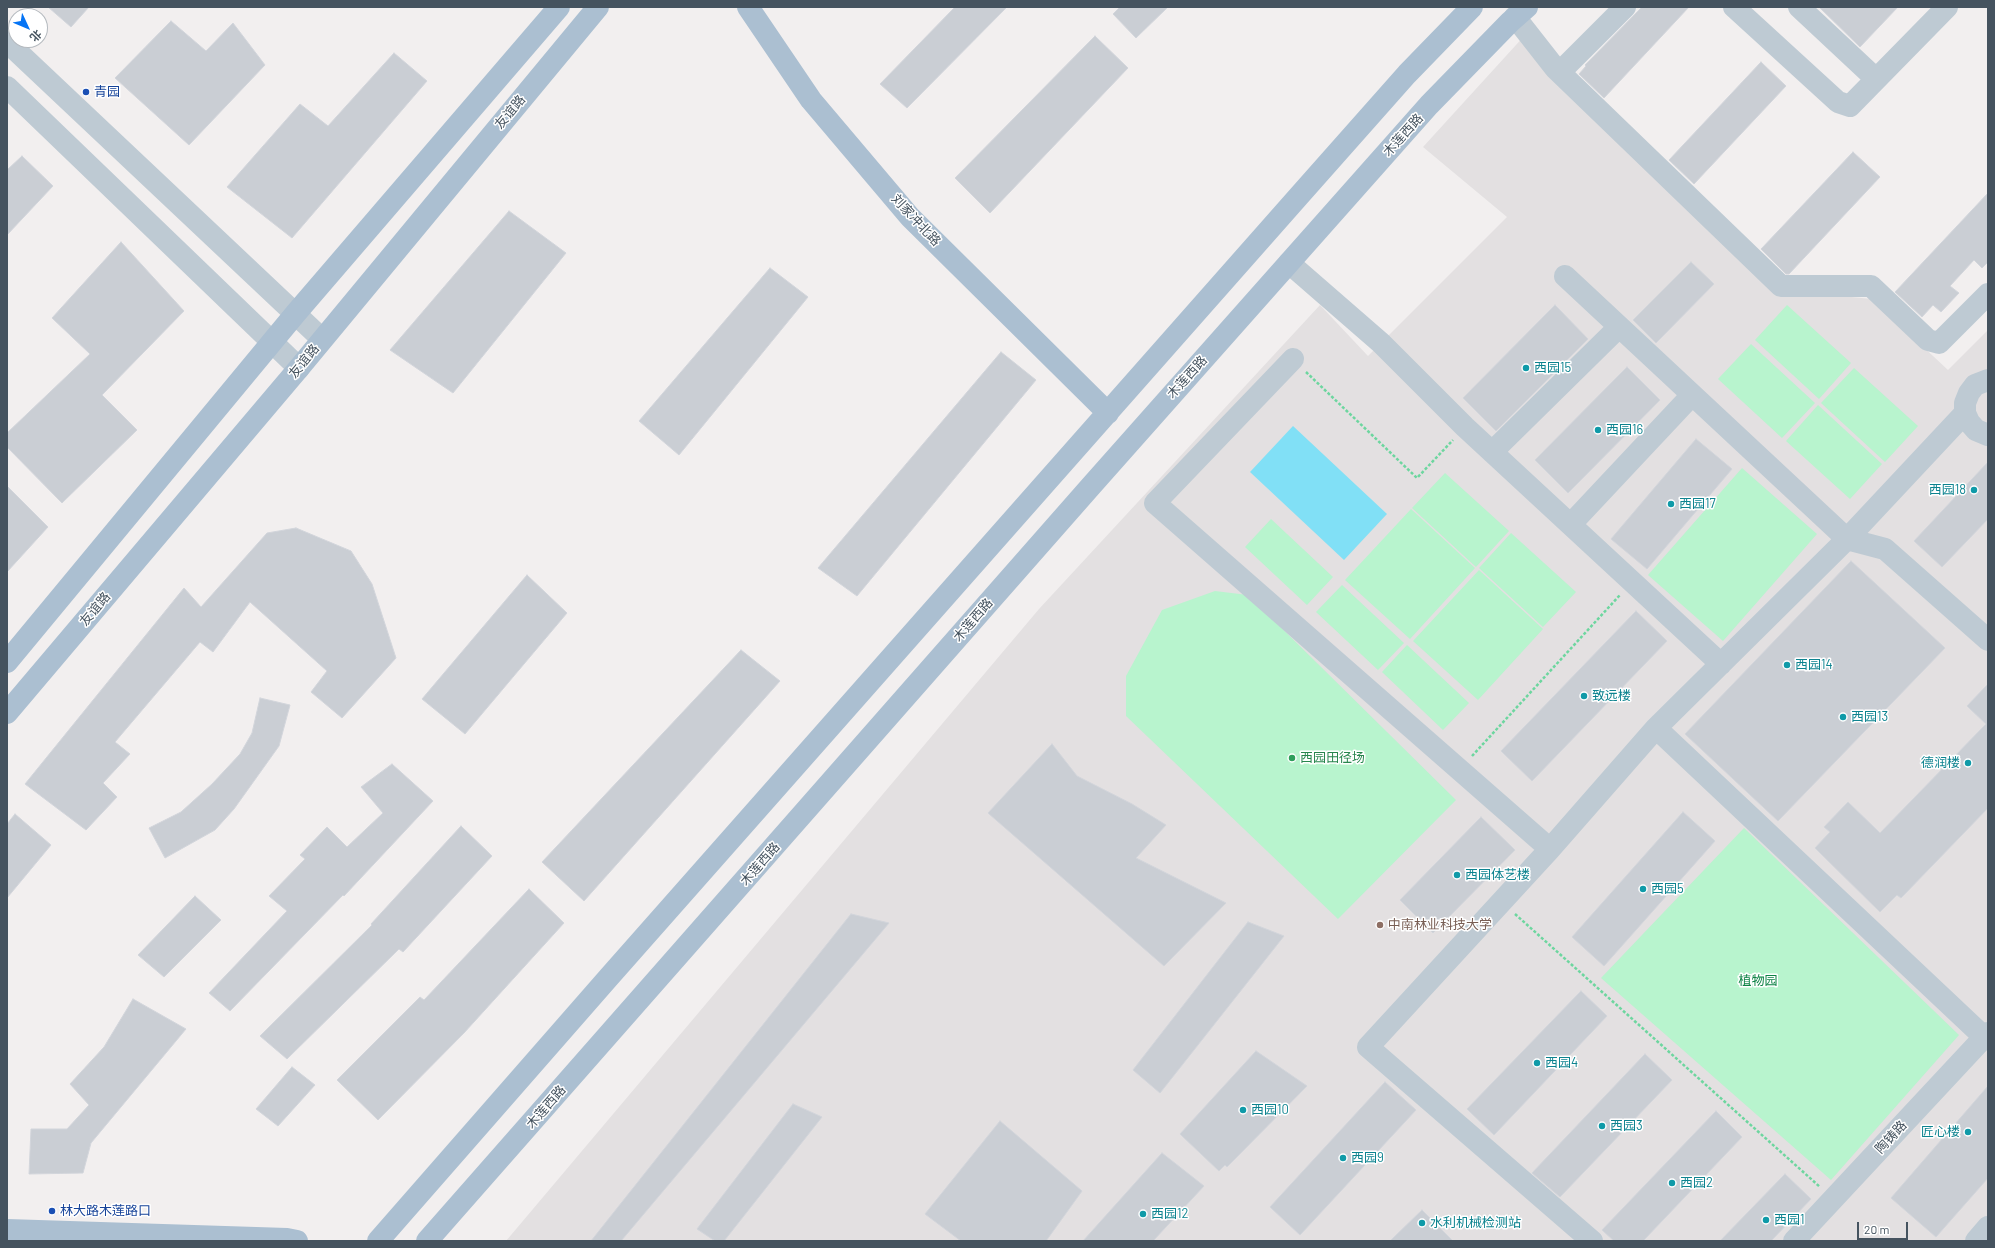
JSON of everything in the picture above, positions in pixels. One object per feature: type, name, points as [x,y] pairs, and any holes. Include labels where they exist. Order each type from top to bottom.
[{"type":"main road","points":[[7,662],[296,313],[559,7]]},
{"type":"main road","name":"友谊路","points":[[7,713],[299,368],[598,7]]},
{"type":"main road","name":"刘家冲北路","points":[[748,7],[811,100],[910,217],[1111,409]]},
{"type":"main road","name":"刘家冲北路","points":[[762,7],[817,87],[919,212],[1111,409]]},
{"type":"main road","points":[[378,1241],[635,947],[1392,92],[1472,7]]},
{"type":"main road","name":"木莲西路","points":[[427,1241],[1091,486],[1429,105],[1521,12]]},
{"type":"main road","points":[[7,1230],[287,1239],[297,1241]]},
{"type":"street","points":[[1567,65],[1624,7]]},
{"type":"street","points":[[1734,7],[1838,102],[1850,106],[1947,7]]},
{"type":"street","points":[[1800,7],[1876,79]]},
{"type":"street","points":[[1521,12],[1555,68],[1781,286],[1871,286],[1928,340],[1939,343],[1988,294]]},
{"type":"street","points":[[7,42],[322,339]]},
{"type":"street","points":[[7,86],[299,368]]},
{"type":"street","points":[[1289,263],[1381,343],[1492,452],[1721,664]]},
{"type":"street","points":[[1565,276],[1847,539],[1884,549],[1988,640]]},
{"type":"street","points":[[1492,452],[1619,327]]},
{"type":"street","points":[[1293,359],[1155,502],[1550,849]]},
{"type":"street","points":[[1988,380],[1975,386],[1968,393],[1965,403],[1965,413],[1969,422],[1976,430],[1988,435]]},
{"type":"street","points":[[1571,524],[1692,395]]},
{"type":"street","points":[[1592,1241],[1368,1047],[1550,849],[1656,728],[1847,539],[1965,413]]},
{"type":"street","points":[[1656,728],[1986,1035]]},
{"type":"street","name":"陶铸路","points":[[1794,1241],[1986,1035]]},
{"type":"street","points":[[1976,1241],[1988,1227]]},
{"type":"path","points":[[1293,359],[1417,478],[1465,426]]},
{"type":"path","points":[[1460,770],[1633,582]]},
{"type":"path","points":[[1501,902],[1834,1199]]},
{"type":"shaded area","name":"中南林业科技大学","points":[[1526,34],[1780,290],[1872,299],[1948,370],[1988,330],[1988,1241],[506,1241],[1039,609],[1320,305],[1368,356],[1507,217],[1423,147]]},
{"type":"green space","points":[[1787,305],[1851,363],[1819,399],[1755,340]]},
{"type":"green space","points":[[1751,344],[1815,403],[1782,438],[1718,379]]},
{"type":"green space","points":[[1854,368],[1918,426],[1885,462],[1821,403]]},
{"type":"green space","points":[[1818,405],[1882,464],[1850,499],[1786,441]]},
{"type":"green space","points":[[1742,468],[1817,534],[1723,641],[1648,575]]},
{"type":"green space","points":[[1445,473],[1509,531],[1476,567],[1412,508]]},
{"type":"green space","points":[[1411,509],[1475,568],[1410,639],[1345,580]]},
{"type":"green space","points":[[1271,519],[1333,577],[1307,605],[1245,547]]},
{"type":"green space","points":[[1511,533],[1576,592],[1543,627],[1479,568]]},
{"type":"green space","points":[[1479,570],[1543,629],[1478,700],[1413,641]]},
{"type":"green space","points":[[1342,585],[1404,643],[1378,670],[1316,612]]},
{"type":"green space","name":"西园田径场","points":[[1215,591],[1248,595],[1456,800],[1338,919],[1126,716],[1126,676],[1162,610]]},
{"type":"green space","points":[[1407,645],[1469,703],[1443,730],[1382,672]]},
{"type":"green space","name":"植物园","points":[[1744,828],[1959,1035],[1831,1180],[1601,978]]},
{"type":"water","points":[[1293,426],[1387,514],[1344,560],[1250,472]]},
{"type":"building","points":[[48,7],[89,7],[71,27]]},
{"type":"building","points":[[955,7],[1007,7],[907,108],[880,84]]},
{"type":"building","points":[[1120,7],[1168,7],[1136,38],[1113,14]]},
{"type":"building","points":[[1642,7],[1689,7],[1604,98],[1579,74],[1586,66],[1585,65]]},
{"type":"building","points":[[1819,7],[1898,7],[1860,47]]},
{"type":"building","points":[[171,21],[206,51],[233,23],[265,65],[189,145],[115,78]]},
{"type":"building","points":[[1095,36],[1128,68],[990,213],[955,178]]},
{"type":"building","points":[[394,53],[427,81],[292,238],[227,187],[300,104],[328,126]]},
{"type":"building","points":[[1761,62],[1786,86],[1694,184],[1669,160]]},
{"type":"building","points":[[1853,152],[1880,177],[1789,274],[1786,274],[1761,249]]},
{"type":"building","points":[[22,156],[53,186],[7,235],[7,170]]},
{"type":"building","points":[[1988,193],[1988,262],[1982,268],[1974,260],[1950,286],[1959,293],[1941,312],[1933,305],[1922,317],[1895,292]]},
{"type":"building","points":[[509,211],[566,253],[453,393],[390,350]]},
{"type":"building","points":[[121,242],[184,311],[102,395],[137,430],[62,503],[7,447],[7,433],[90,354],[52,318]]},
{"type":"building","points":[[1691,262],[1714,284],[1656,343],[1633,320]]},
{"type":"building","points":[[770,268],[808,297],[679,455],[639,421]]},
{"type":"building","name":"西园15","points":[[1555,305],[1588,339],[1496,431],[1463,398]]},
{"type":"building","points":[[1001,352],[1036,380],[857,596],[818,568]]},
{"type":"building","name":"西园16","points":[[1627,367],[1660,400],[1568,493],[1535,460]]},
{"type":"building","name":"西园17","points":[[1696,439],[1732,469],[1647,569],[1611,539]]},
{"type":"building","name":"西园18","points":[[1988,462],[1988,519],[1942,567],[1914,541]]},
{"type":"building","points":[[7,486],[48,527],[7,572]]},
{"type":"building","points":[[296,528],[351,551],[372,584],[396,658],[342,718],[311,692],[327,671],[250,602],[213,652],[200,642],[115,742],[130,754],[103,783],[117,797],[86,830],[25,784],[184,588],[201,607],[267,533]]},
{"type":"building","points":[[1851,561],[1945,648],[1778,821],[1685,734]]},
{"type":"building","points":[[527,575],[567,613],[465,734],[422,699]]},
{"type":"building","name":"致远楼","points":[[1636,611],[1667,641],[1532,781],[1501,751]]},
{"type":"building","points":[[741,650],[780,681],[584,901],[542,862]]},
{"type":"building","name":"德润楼","points":[[1988,684],[1988,808],[1901,898],[1897,895],[1880,912],[1815,848],[1830,832],[1824,827],[1848,802],[1880,833],[1986,724],[1967,706]]},
{"type":"building","points":[[260,698],[290,705],[279,746],[234,809],[215,830],[165,858],[149,828],[181,812],[212,784],[240,754],[252,733]]},
{"type":"building","points":[[1052,744],[1077,776],[1132,804],[1166,825],[1136,858],[1226,903],[1164,966],[988,813]]},
{"type":"building","points":[[392,764],[433,801],[344,896],[343,895],[230,1011],[209,993],[287,911],[269,896],[305,859],[300,855],[327,827],[347,847],[383,813],[361,787]]},
{"type":"building","name":"西园5","points":[[1683,812],[1715,841],[1604,966],[1572,937]]},
{"type":"building","points":[[15,814],[51,845],[7,898],[7,824]]},
{"type":"building","name":"西园体艺楼","points":[[1481,817],[1515,850],[1433,933],[1400,900]]},
{"type":"building","points":[[461,826],[492,856],[403,952],[399,949],[287,1059],[260,1036],[372,925],[371,924]]},
{"type":"building","points":[[529,889],[564,923],[464,1033],[378,1120],[337,1080],[420,997],[424,1000]]},
{"type":"building","points":[[195,896],[221,920],[164,977],[138,955]]},
{"type":"building","points":[[851,914],[889,923],[621,1241],[591,1241]]},
{"type":"building","points":[[1248,922],[1284,936],[1160,1093],[1133,1070]]},
{"type":"building","name":"西园4","points":[[1581,991],[1607,1016],[1494,1135],[1467,1109]]},
{"type":"building","points":[[133,999],[186,1029],[91,1143],[83,1173],[29,1174],[31,1129],[67,1129],[89,1105],[70,1084],[104,1047]]},
{"type":"building","name":"西园10","points":[[1256,1051],[1307,1086],[1227,1167],[1225,1165],[1219,1171],[1180,1134]]},
{"type":"building","name":"西园3","points":[[1645,1054],[1672,1080],[1560,1197],[1532,1173]]},
{"type":"building","points":[[292,1067],[315,1085],[278,1126],[256,1109]]},
{"type":"building","name":"西园9","points":[[1385,1082],[1416,1110],[1300,1235],[1270,1207]]},
{"type":"building","name":"匠心楼","points":[[1988,1086],[1988,1178],[1936,1237],[1891,1198]]},
{"type":"building","points":[[793,1104],[822,1117],[724,1241],[715,1241],[697,1229]]},
{"type":"building","name":"西园2","points":[[1716,1111],[1742,1137],[1643,1241],[1614,1241],[1602,1230]]},
{"type":"building","points":[[1000,1121],[1082,1191],[1046,1241],[961,1241],[925,1214]]},
{"type":"building","name":"西园12","points":[[1162,1153],[1204,1186],[1153,1241],[1083,1241]]},
{"type":"building","name":"西园1","points":[[1785,1174],[1811,1199],[1771,1241],[1720,1241]]},
{"type":"building","name":"水利机械检测站","points":[[1422,1210],[1453,1241],[1390,1241]]},
{"type":"place","name":"青园","points":[[86,92]]},
{"type":"place","name":"西园15","points":[[1526,368]]},
{"type":"place","name":"西园16","points":[[1598,430]]},
{"type":"place","name":"西园18","points":[[1974,490]]},
{"type":"place","name":"西园17","points":[[1671,504]]},
{"type":"place","name":"西园14","points":[[1787,665]]},
{"type":"place","name":"致远楼","points":[[1584,696]]},
{"type":"place","name":"西园13","points":[[1843,717]]},
{"type":"place","name":"西园田径场","points":[[1292,758]]},
{"type":"place","name":"德润楼","points":[[1968,763]]},
{"type":"place","name":"西园体艺楼","points":[[1457,875]]},
{"type":"place","name":"西园5","points":[[1643,889]]},
{"type":"place","name":"中南林业科技大学","points":[[1380,925]]},
{"type":"place","name":"西园4","points":[[1537,1063]]},
{"type":"place","name":"西园10","points":[[1243,1110]]},
{"type":"place","name":"西园3","points":[[1602,1126]]},
{"type":"place","name":"匠心楼","points":[[1968,1132]]},
{"type":"place","name":"西园9","points":[[1343,1158]]},
{"type":"place","name":"西园2","points":[[1672,1183]]},
{"type":"place","name":"林大路木莲路口","points":[[52,1211]]},
{"type":"place","name":"西园12","points":[[1143,1214]]},
{"type":"place","name":"西园1","points":[[1766,1220]]},
{"type":"place","name":"水利机械检测站","points":[[1422,1223]]}]
